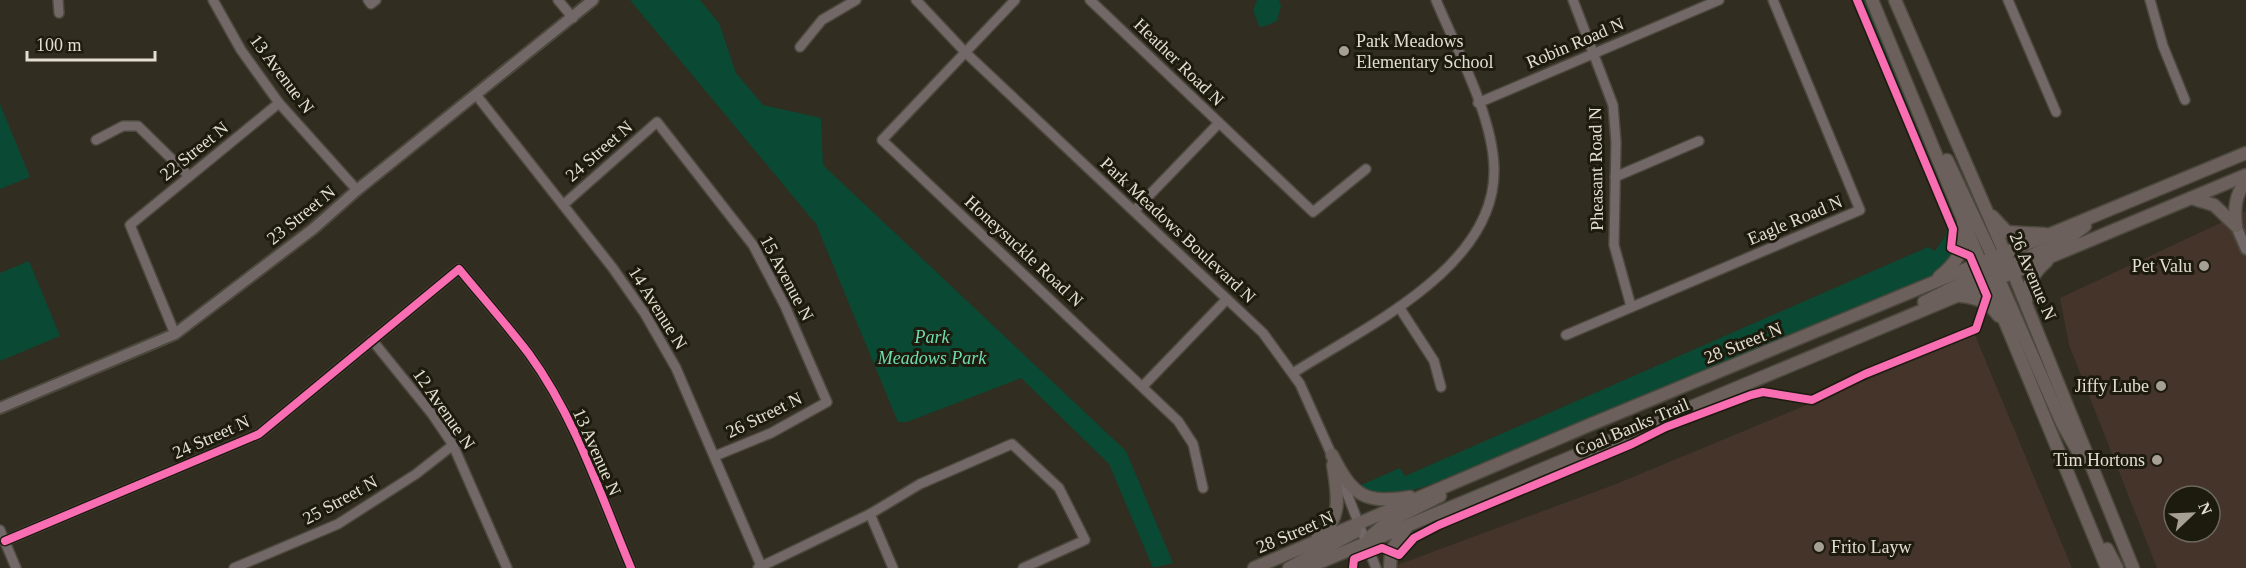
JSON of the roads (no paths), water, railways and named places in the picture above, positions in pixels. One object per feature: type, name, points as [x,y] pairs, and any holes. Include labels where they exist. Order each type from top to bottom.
[{"type":"main road","name":"26 Avenue N","points":[[1872,0],[1952,190],[1997,268],[2027,306],[2133,568]]},
{"type":"main road","name":"26 Avenue N","points":[[1895,0],[1986,208],[2011,332],[2107,568]]},
{"type":"main road","points":[[1905,79],[1997,268],[2062,423],[2105,500]]},
{"type":"main road","name":"28 Street N","points":[[1306,568],[1957,296],[2052,234],[2246,153]]},
{"type":"main road","name":"28 Street N","points":[[1254,568],[1498,463],[1923,289],[2054,255],[2246,175]]},
{"type":"main road","points":[[2236,226],[2236,202],[2239,190],[2246,181]]},
{"type":"main road","points":[[1923,289],[1952,266],[1961,252],[1964,236],[1952,190]]},
{"type":"main road","points":[[2191,198],[2214,205],[2236,226]]},
{"type":"main road","points":[[1986,208],[2007,232],[2052,234]]},
{"type":"main road","points":[[1868,333],[1925,301],[2073,235],[2101,214]]},
{"type":"main road","points":[[2027,306],[2026,290],[2038,269],[2054,255]]},
{"type":"main road","points":[[1957,296],[1976,297],[1991,305],[2011,332]]},
{"type":"main road","points":[[1332,455],[1343,476],[1363,497],[1371,500],[1395,499],[1429,494]]},
{"type":"main road","points":[[1293,552],[1329,529],[1335,517],[1338,502],[1332,455]]},
{"type":"main road","points":[[1366,542],[1386,523],[1422,507],[1498,463]]},
{"type":"main road","points":[[2072,482],[2117,568]]},
{"type":"main road","points":[[1289,568],[1351,536],[1360,524]]},
{"type":"main road","points":[[1390,568],[1391,550],[1409,524]]},
{"type":"street","points":[[58,0],[59,13]]},
{"type":"street","name":"13 Avenue N","points":[[213,0],[241,50],[279,103],[357,190]]},
{"type":"street","points":[[558,0],[573,18]]},
{"type":"street","name":"23 Street N","points":[[0,408],[175,334],[313,229],[357,190],[477,96],[593,0]]},
{"type":"street","points":[[800,47],[822,20],[856,0]]},
{"type":"street","name":"Park Meadows Boulevard N","points":[[916,0],[966,53],[1263,333],[1293,374],[1332,455],[1376,568]]},
{"type":"street","points":[[966,53],[1015,0]]},
{"type":"street","name":"Heather Road N","points":[[1090,0],[1313,212],[1366,170]]},
{"type":"street","points":[[1293,374],[1399,307],[1454,261],[1485,218],[1490,205],[1494,168],[1489,132],[1436,0]]},
{"type":"street","name":"Pheasant Road N","points":[[1573,0],[1613,105],[1614,248],[1631,306]]},
{"type":"street","name":"Robin Road N","points":[[1478,103],[1719,0]]},
{"type":"street","name":"Eagle Road N","points":[[1566,335],[1860,210],[1773,0]]},
{"type":"street","points":[[2008,0],[2056,112]]},
{"type":"street","points":[[2150,0],[2163,46],[2185,100]]},
{"type":"street","name":"Honeysuckle Road N","points":[[966,53],[882,140],[1143,386],[1186,431],[1197,455],[1203,488]]},
{"type":"street","name":"14 Avenue N","points":[[477,96],[612,267],[645,314],[676,368],[715,456],[760,568]]},
{"type":"street","name":"22 Street N","points":[[175,334],[130,225],[279,103]]},
{"type":"street","name":"24 Street N","points":[[562,205],[657,122]]},
{"type":"street","name":"15 Avenue N","points":[[657,122],[753,245],[785,306],[827,402]]},
{"type":"street","points":[[1134,211],[1219,123]]},
{"type":"street","points":[[96,140],[123,126],[138,126],[189,177]]},
{"type":"street","points":[[1615,177],[1700,141]]},
{"type":"street","points":[[2236,226],[2246,249]]},
{"type":"street","name":"13 Avenue N","points":[[459,269],[529,354],[548,384],[565,414],[631,568]]},
{"type":"street","name":"24 Street N","points":[[5,541],[258,434],[459,269]]},
{"type":"street","points":[[1143,386],[1227,299]]},
{"type":"street","points":[[1399,307],[1434,361],[1441,387]]},
{"type":"street","name":"12 Avenue N","points":[[372,340],[432,414],[453,445],[507,568]]},
{"type":"street","name":"26 Street N","points":[[715,456],[771,433],[827,402]]},
{"type":"street","points":[[760,568],[870,514],[921,483],[1012,444],[1059,488],[1085,540],[1023,568]]},
{"type":"street","name":"25 Street N","points":[[234,568],[338,524],[416,474],[453,445]]},
{"type":"street","points":[[870,514],[893,568]]},
{"type":"street","points":[[0,530],[16,568]]},
{"type":"street","points":[[258,557],[262,568]]},
{"type":"place","name":"Park Meadows Elementary School","points":[[1344,51]]},
{"type":"place","name":"Pet Valu","points":[[2204,266]]},
{"type":"place","name":"Jiffy Lube","points":[[2161,386]]},
{"type":"place","name":"Tim Hortons","points":[[2157,460]]},
{"type":"place","name":"Frito Layw","points":[[1819,547]]},
{"type":"park label","name":"Park Meadows Park","points":[[932,347]]}]
